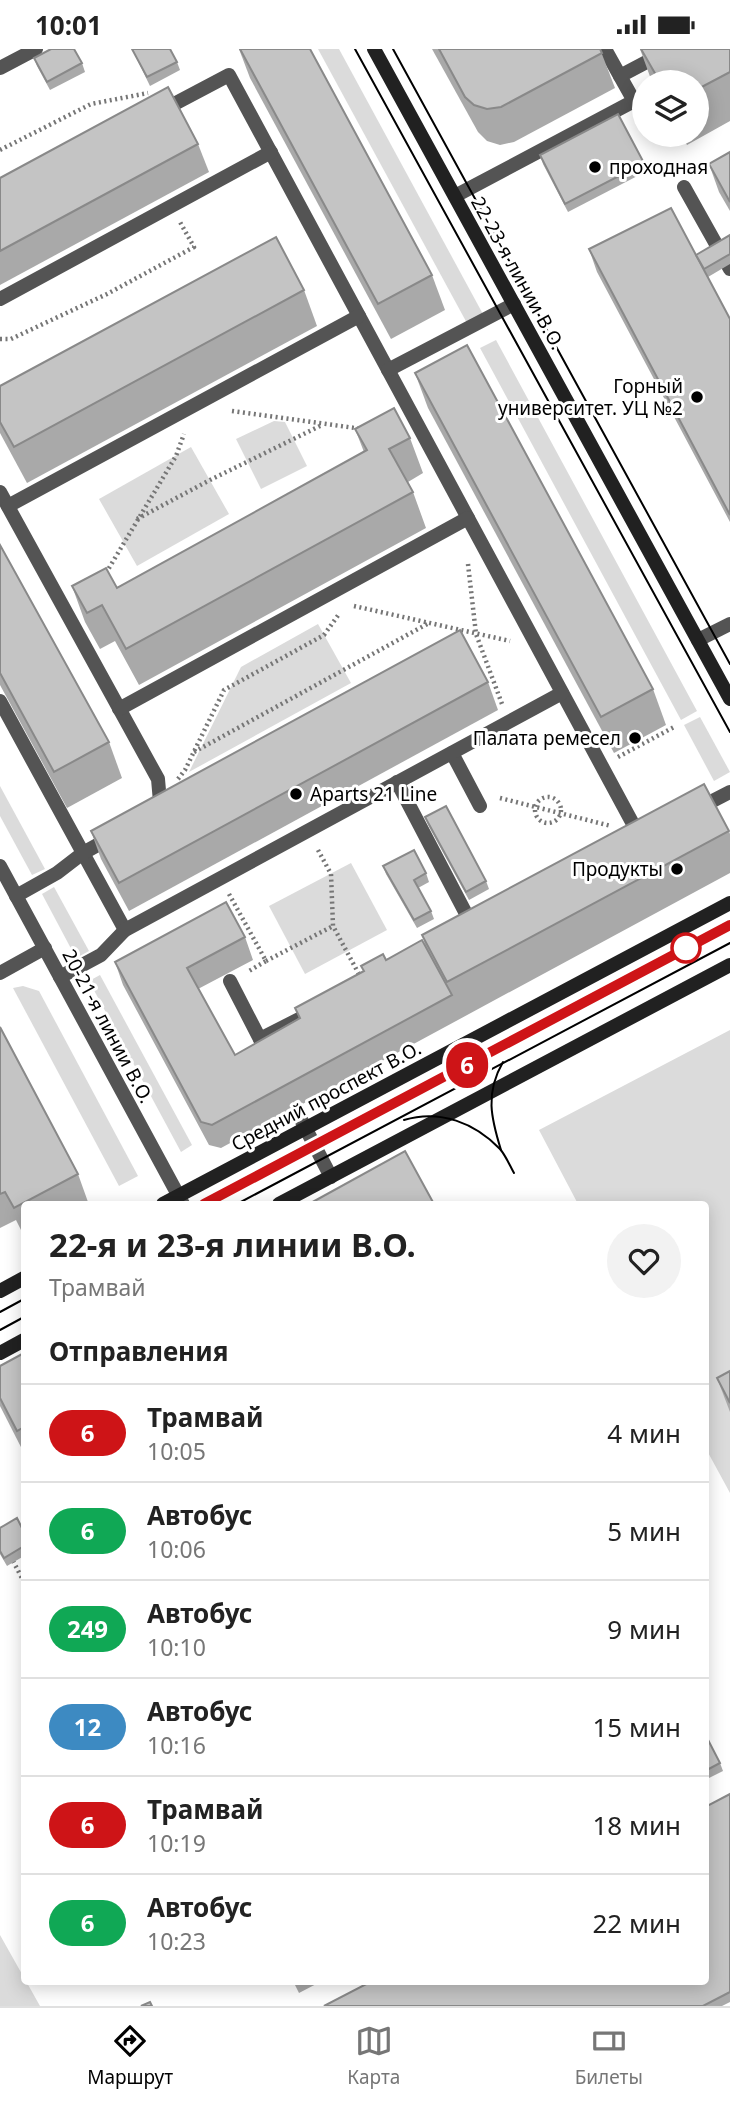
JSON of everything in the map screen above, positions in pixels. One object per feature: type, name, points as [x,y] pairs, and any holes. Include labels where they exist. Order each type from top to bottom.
[{"type":"main road","name":"22-23-я линии В.О.","points":[[374,49],[730,699]]},
{"type":"main road","name":"Средний проспект В.О.","points":[[181,1200],[306,1128],[730,903]]},
{"type":"main road","points":[[285,1201],[730,965]]},
{"type":"main road","points":[[0,1291],[21,1280]]},
{"type":"main road","points":[[0,1353],[21,1342]]},
{"type":"street","points":[[0,68],[36,49]]},
{"type":"street","points":[[455,196],[634,101],[605,49]]},
{"type":"street","points":[[621,76],[671,49]]},
{"type":"street","points":[[142,122],[229,75],[602,766],[635,842],[656,831]]},
{"type":"street","points":[[0,299],[271,152]]},
{"type":"street","points":[[684,187],[730,269]]},
{"type":"street","points":[[388,370],[514,305]]},
{"type":"street","points":[[8,506],[359,316]]},
{"type":"street","points":[[0,492],[158,779],[160,801],[146,819]]},
{"type":"street","points":[[119,709],[468,518]]},
{"type":"street","points":[[698,640],[730,624]]},
{"type":"street","points":[[60,977],[101,955],[125,930],[562,693]]},
{"type":"street","points":[[0,701],[125,930]]},
{"type":"street","points":[[452,753],[480,806]]},
{"type":"street","points":[[397,782],[473,927]]},
{"type":"street","points":[[680,818],[730,792]]},
{"type":"street","points":[[16,896],[125,830]]},
{"type":"street","name":"20-21-я линии В.О.","points":[[0,866],[181,1200]]},
{"type":"street","points":[[0,973],[44,948]]},
{"type":"street","points":[[230,981],[272,1061]]},
{"type":"street","points":[[260,1039],[318,1009]]},
{"type":"street","points":[[295,1108],[331,1177]]},
{"type":"path","points":[[0,150],[91,104],[146,93],[177,103]]},
{"type":"path","points":[[0,339],[11,339],[107,294],[194,247],[187,236]]},
{"type":"path","points":[[194,405],[374,431]]},
{"type":"path","points":[[136,520],[324,424]]},
{"type":"path","points":[[105,574],[176,456]]},
{"type":"path","points":[[467,557],[476,633],[502,705]]},
{"type":"path","points":[[160,801],[185,771],[225,690],[324,635],[346,604],[538,648]]},
{"type":"path","points":[[194,753],[429,623]]},
{"type":"path","points":[[602,766],[676,726]]},
{"type":"path","points":[[472,791],[621,828]]},
{"type":"path","points":[[544,797],[551,797],[561,806],[561,813],[552,823],[545,823],[535,814],[535,807],[544,797]]},
{"type":"path","points":[[331,874],[333,926],[365,984]]},
{"type":"path","points":[[220,878],[266,961]]},
{"type":"path","points":[[230,981],[333,926]]},
{"type":"path","points":[[13,1561],[21,1576]]},
{"type":"shaded area","points":[[318,49],[339,49],[484,316],[468,325]]},
{"type":"shaded area","points":[[496,340],[697,711],[681,720],[480,348]]},
{"type":"shaded area","points":[[274,421],[285,422],[307,466],[261,489],[236,439]]},
{"type":"shaded area","points":[[191,447],[229,514],[137,566],[99,499]]},
{"type":"shaded area","points":[[318,624],[351,683],[189,772],[241,667]]},
{"type":"shaded area","points":[[700,717],[730,772],[714,781],[684,725]]},
{"type":"shaded area","points":[[0,786],[45,869],[32,875],[0,816]]},
{"type":"shaded area","points":[[351,863],[387,930],[305,974],[269,906]]},
{"type":"shaded area","points":[[54,887],[89,951],[76,958],[42,894]]},
{"type":"shaded area","points":[[100,975],[192,1145],[181,1152],[89,981]]},
{"type":"shaded area","points":[[23,986],[39,991],[138,1176],[119,1186],[13,988]]},
{"type":"shaded area","points":[[730,1030],[730,1493],[709,1454],[709,1201],[576,1201],[539,1130]]},
{"type":"shaded area","points":[[0,1935],[21,1972],[21,1985],[28,1985],[40,2006],[0,2006]]},
{"type":"building","points":[[51,49],[74,49],[82,63],[47,82],[34,58]]},
{"type":"building","points":[[132,49],[170,49],[177,62],[147,77]]},
{"type":"building","points":[[240,49],[310,49],[432,275],[378,304]]},
{"type":"building","points":[[439,49],[600,49],[602,53],[501,107],[487,109],[474,105],[465,97]]},
{"type":"building","points":[[641,49],[730,49],[730,72],[709,83],[709,70],[653,70]]},
{"type":"building","points":[[168,87],[198,144],[0,251],[0,178]]},
{"type":"building","name":"проходная","points":[[618,114],[632,140],[632,147],[636,147],[644,163],[565,204],[540,155]]},
{"type":"building","points":[[730,152],[730,202],[709,164]]},
{"type":"building","name":"Горный университет. УЦ №2","points":[[671,208],[730,319],[730,515],[589,249]]},
{"type":"building","points":[[730,235],[730,254],[704,269],[696,255]]},
{"type":"building","points":[[276,237],[304,290],[14,447],[0,422],[0,386]]},
{"type":"building","points":[[467,345],[653,689],[601,717],[415,373]]},
{"type":"building","points":[[394,408],[410,438],[389,449],[413,492],[126,649],[102,605],[87,613],[72,586],[106,568],[117,588],[367,450],[355,429]]},
{"type":"building","points":[[0,545],[109,742],[54,772],[0,673]]},
{"type":"building","points":[[460,630],[488,682],[119,883],[91,831]]},
{"type":"building","points":[[704,784],[729,831],[447,982],[422,935]]},
{"type":"building","points":[[446,806],[486,881],[466,892],[425,817]]},
{"type":"building","points":[[414,850],[426,873],[414,880],[431,911],[414,920],[383,866]]},
{"type":"building","points":[[226,902],[245,937],[187,968],[235,1055],[300,1018],[295,1008],[364,971],[361,966],[383,954],[386,960],[422,940],[452,995],[212,1125],[201,1122],[115,962]]},
{"type":"building","points":[[0,1027],[78,1174],[27,1201],[21,1201],[21,1204],[14,1208],[5,1192],[0,1194]]},
{"type":"building","points":[[405,1151],[432,1201],[314,1201]]},
{"type":"building","points":[[21,1355],[21,1429],[17,1431],[0,1398],[0,1366]]},
{"type":"building","points":[[730,1371],[730,1403],[717,1378]]},
{"type":"building","points":[[17,1518],[21,1526],[21,1548],[4,1558],[0,1551],[0,1528]]},
{"type":"building","points":[[709,1742],[720,1763],[709,1769]]},
{"type":"building","points":[[730,1794],[730,1992],[703,2006],[324,2006],[364,1985],[709,1985],[709,1805]]},
{"type":"tram line","points":[[355,49],[730,732]]},
{"type":"tram line","points":[[393,49],[730,664]]},
{"type":"tram line","points":[[210,1201],[730,925]]},
{"type":"tram line","name":"6","points":[[210,1201],[730,925]]},
{"type":"tram line","points":[[243,1201],[730,943]]},
{"type":"tram line","points":[[501,1150],[495,1127],[492,1095],[497,1073],[503,1062]]},
{"type":"tram line","points":[[404,1120],[444,1117],[468,1125],[500,1149],[514,1173]]},
{"type":"tram line","points":[[0,1312],[21,1301]]},
{"type":"tram line","points":[[0,1330],[21,1319]]},
{"type":"place","name":"проходная","points":[[595,167]]},
{"type":"place","name":"Горный университет. УЦ №2","points":[[697,397]]},
{"type":"place","name":"Палата ремесел","points":[[635,738]]},
{"type":"place","name":"Aparts 21 Line","points":[[296,794]]},
{"type":"place","name":"Продукты","points":[[677,869]]}]
